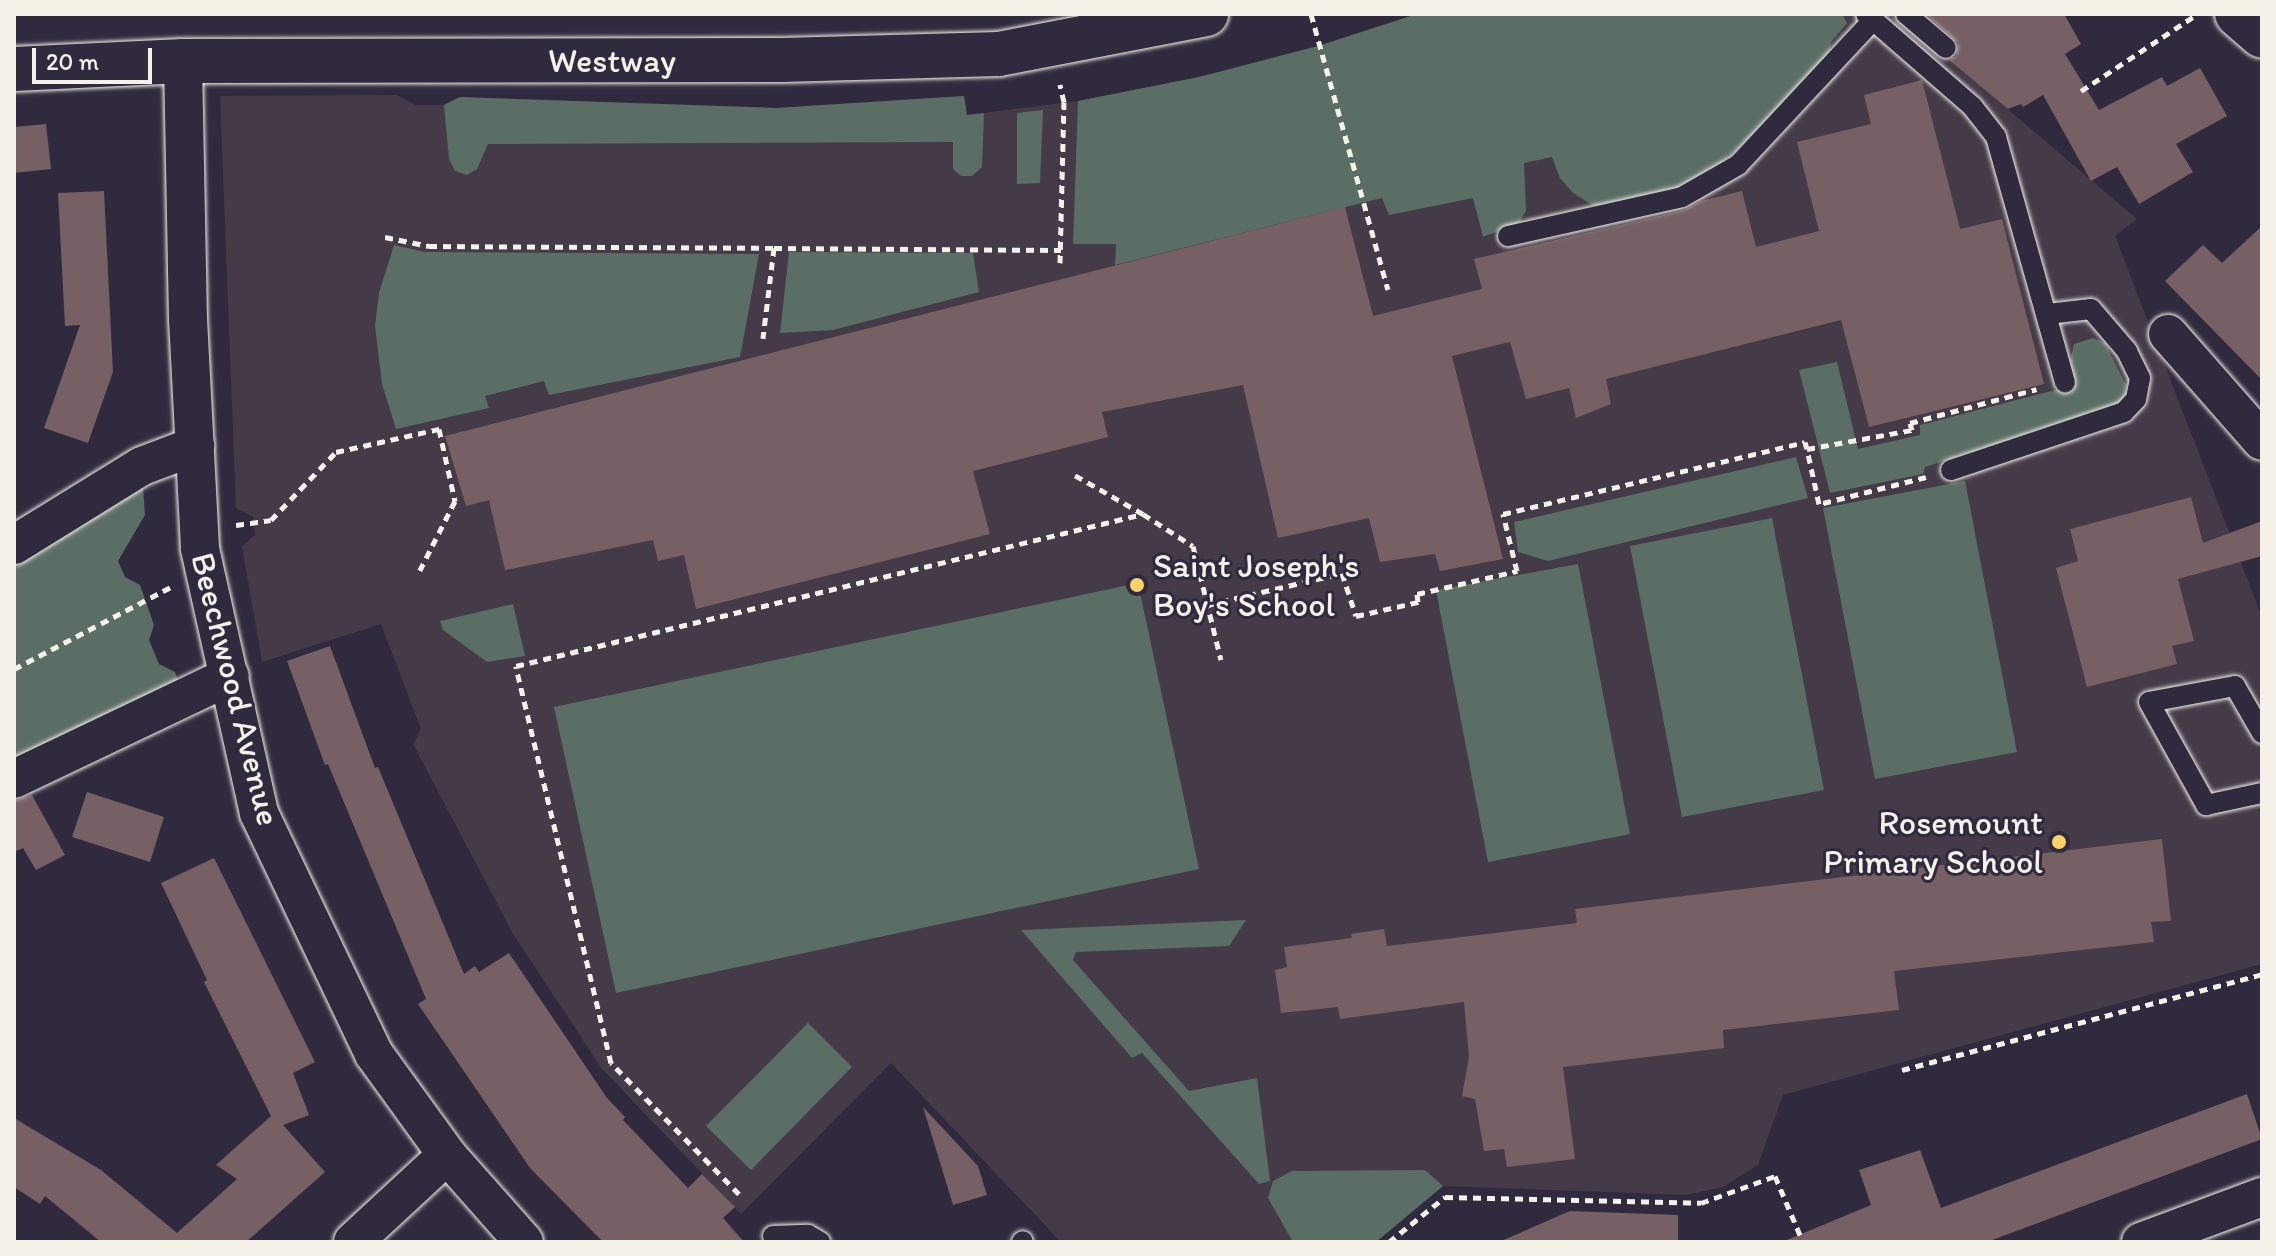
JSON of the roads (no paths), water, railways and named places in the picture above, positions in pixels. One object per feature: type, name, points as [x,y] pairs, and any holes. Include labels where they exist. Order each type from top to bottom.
[{"type":"street","name":"Westway","points":[[14,69],[183,61],[782,60],[999,54],[1206,14]]},
{"type":"street","points":[[2237,14],[2262,36]]},
{"type":"street","name":"Beechwood Avenue","points":[[183,61],[199,527],[205,572],[259,813],[374,1054],[447,1155],[524,1242]]},
{"type":"street","points":[[2168,334],[2262,441]]},
{"type":"street","points":[[14,545],[142,466],[195,446]]},
{"type":"street","points":[[14,779],[230,676]]},
{"type":"street","points":[[353,1242],[447,1155]]},
{"type":"street","points":[[2141,1242],[2262,1197]]},
{"type":"lane","points":[[1906,14],[1946,48]]},
{"type":"lane","points":[[1508,236],[1682,197],[1738,165],[1870,17],[1972,106],[1996,137],[2065,382]]},
{"type":"lane","points":[[1951,470],[2124,412],[2136,399],[2140,378],[2127,351],[2091,309],[2047,314]]},
{"type":"lane","points":[[2262,733],[2235,686],[2149,702],[2206,805],[2262,793]]},
{"type":"lane","points":[[773,1236],[808,1235],[820,1242]]},
{"type":"place","name":"Saint Joseph's Boy's School","points":[[1137,585]]},
{"type":"place","name":"Rosemount Primary School","points":[[2059,842]]}]
